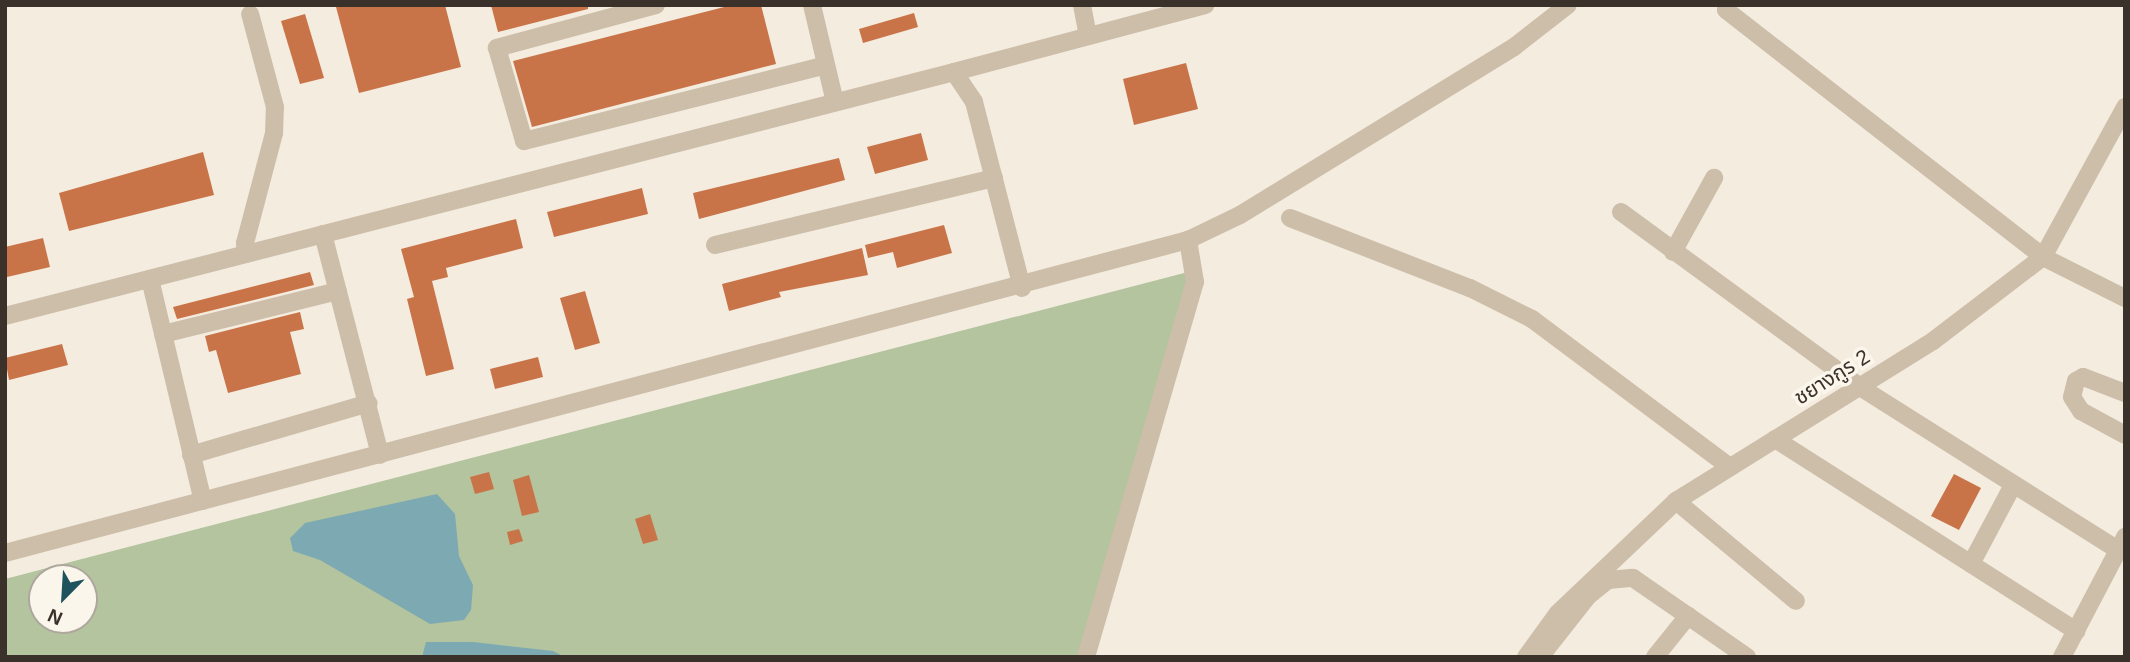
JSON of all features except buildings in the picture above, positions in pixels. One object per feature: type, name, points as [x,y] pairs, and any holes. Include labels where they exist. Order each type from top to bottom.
[{"type":"street","points":[[656,5],[497,48],[524,141],[826,65]]},
{"type":"street","points":[[813,5],[835,102]]},
{"type":"street","points":[[1082,5],[1088,35]]},
{"type":"street","points":[[5,316],[1205,5]]},
{"type":"street","points":[[5,552],[1022,288],[1188,240],[1240,215],[1514,47],[1568,5]]},
{"type":"street","points":[[1728,5],[1726,10],[2043,257],[2125,298]]},
{"type":"street","points":[[246,254],[245,243],[274,133],[275,107],[250,13]]},
{"type":"street","points":[[954,72],[974,103],[1022,288]]},
{"type":"street","name":"ชยางกูร 2","points":[[1526,657],[1558,613],[1676,501],[1933,341],[2043,257],[2125,107]]},
{"type":"street","points":[[715,245],[994,178]]},
{"type":"street","points":[[1674,252],[1714,178]]},
{"type":"street","points":[[1621,212],[1860,387],[2014,485],[2121,543],[2076,631],[2070,654]]},
{"type":"street","points":[[1290,218],[1469,288],[1532,319],[1730,467]]},
{"type":"street","points":[[323,234],[369,403],[380,455]]},
{"type":"street","points":[[1086,657],[1195,282],[1188,240]]},
{"type":"street","points":[[150,279],[203,500]]},
{"type":"street","points":[[163,334],[338,291]]},
{"type":"street","points":[[2125,393],[2083,377],[2076,381],[2072,397],[2081,411],[2125,435]]},
{"type":"street","points":[[191,455],[369,403]]},
{"type":"street","points":[[1775,439],[2076,631]]},
{"type":"street","points":[[1971,564],[2014,485]]},
{"type":"street","points":[[1676,501],[1796,601]]},
{"type":"street","points":[[1539,657],[1588,596],[1608,580],[1633,578],[1747,657]]},
{"type":"street","points":[[1654,657],[1688,616]]},
{"type":"green space","points":[[1188,272],[1191,283],[1082,657],[5,657],[5,579],[28,573],[28,634],[98,634],[98,564],[63,564]]},
{"type":"water","points":[[437,494],[455,514],[459,556],[473,585],[471,610],[464,620],[430,624],[320,560],[293,551],[290,538],[305,523]]},
{"type":"water","points":[[426,642],[473,642],[553,651],[565,657],[422,657]]}]
